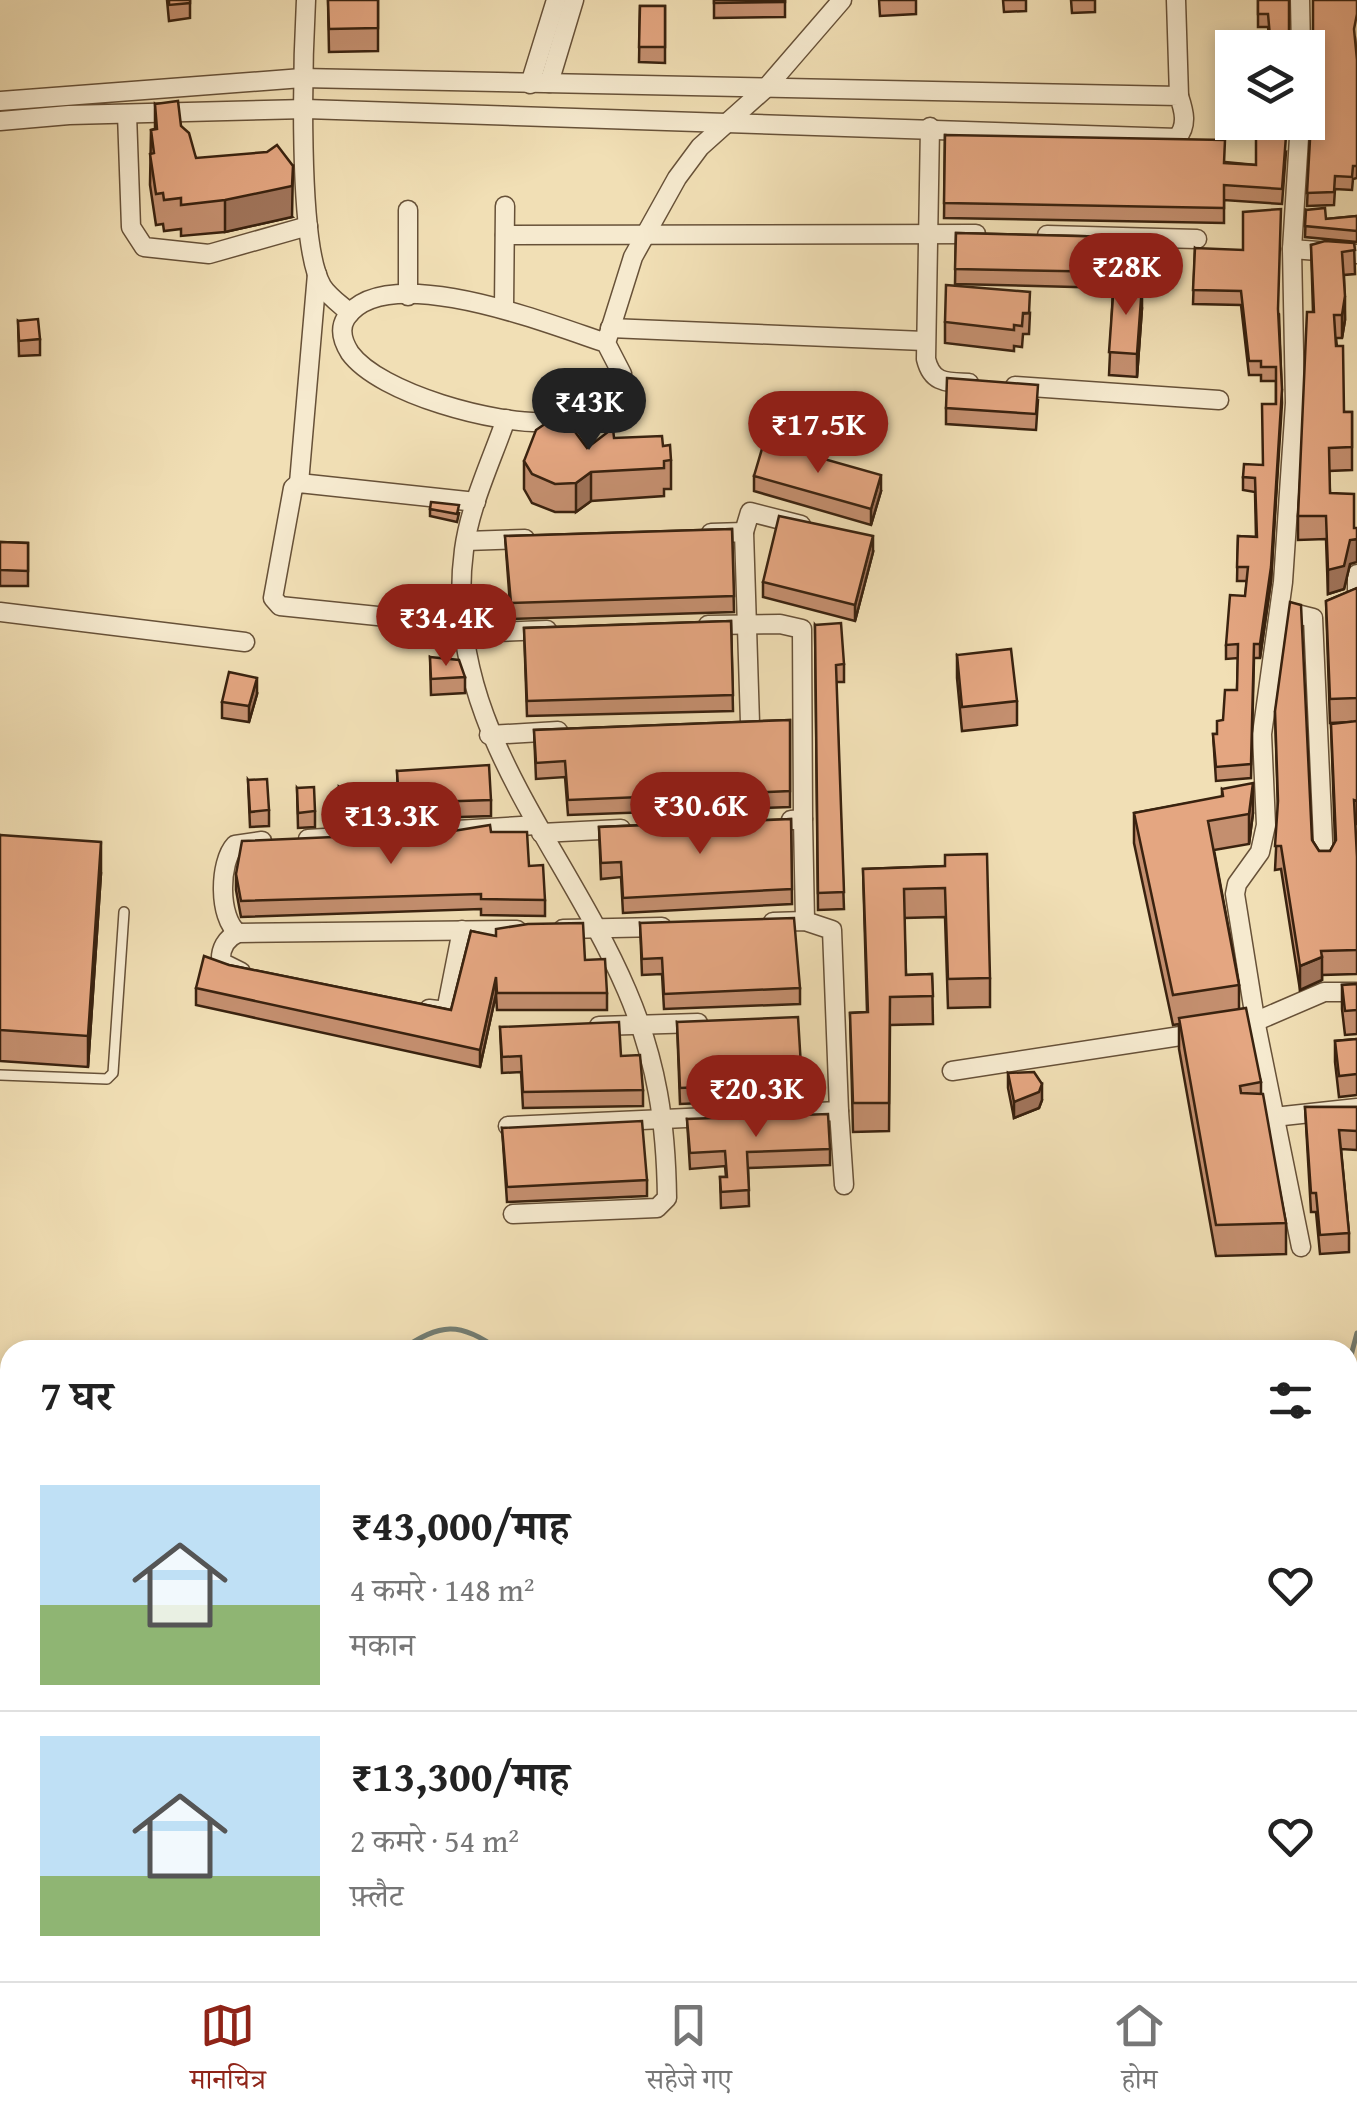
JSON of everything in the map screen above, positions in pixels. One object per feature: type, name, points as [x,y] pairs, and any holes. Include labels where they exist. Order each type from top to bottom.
[{"type":"street","points":[[306,0],[302,78],[308,226],[322,285],[350,313]]},
{"type":"street","points":[[530,84],[556,0]]},
{"type":"street","points":[[549,83],[574,0]]},
{"type":"street","points":[[842,0],[766,88],[700,147],[645,233],[608,336],[622,374],[620,402],[584,417],[546,422],[506,420],[406,390],[374,374],[350,353],[342,337],[343,322],[368,300],[408,296],[504,308],[608,336],[924,341]]},
{"type":"street","points":[[0,122],[306,109],[1177,138],[1183,131],[1184,112],[1178,96],[1176,0]]},
{"type":"street","points":[[1300,0],[1300,30]]},
{"type":"street","points":[[0,101],[302,78],[1178,96]]},
{"type":"street","points":[[111,92],[120,115],[131,227],[144,247],[209,254],[308,226]]},
{"type":"street","points":[[930,127],[924,341],[929,373],[940,382],[1219,400]]},
{"type":"street","points":[[1299,140],[1292,249],[1295,403],[1278,610],[1262,734],[1264,838],[1235,894],[1256,1025],[1301,1247]]},
{"type":"street","points":[[504,308],[505,206]]},
{"type":"street","points":[[408,210],[408,296]]},
{"type":"street","points":[[505,235],[928,233],[1196,239]]},
{"type":"street","points":[[1292,249],[1357,254]]},
{"type":"street","points":[[318,269],[299,483],[293,488],[286,524],[273,598],[276,604],[465,629],[559,630]]},
{"type":"street","points":[[506,420],[466,541],[465,629],[489,735],[628,992],[666,1121],[667,1198],[660,1207],[513,1214]]},
{"type":"street","points":[[299,483],[476,502]]},
{"type":"street","points":[[806,921],[803,819],[767,722],[747,624],[744,532],[750,512],[816,528]]},
{"type":"street","points":[[684,534],[744,532]]},
{"type":"street","points":[[466,541],[545,538]]},
{"type":"street","points":[[1278,610],[1313,618],[1348,600],[1357,574]]},
{"type":"street","points":[[0,612],[245,642]]},
{"type":"street","points":[[1313,618],[1329,735],[1324,863]]},
{"type":"street","points":[[691,626],[747,624],[802,628],[767,722]]},
{"type":"street","points":[[489,735],[582,730]]},
{"type":"street","points":[[766,821],[803,819]]},
{"type":"street","points":[[238,933],[228,916],[224,872],[228,853],[235,845],[539,829],[635,828]]},
{"type":"street","points":[[748,923],[806,921],[829,927],[834,939],[844,1185]]},
{"type":"street","points":[[268,977],[231,970],[221,962],[226,943],[238,933],[691,926]]},
{"type":"street","points":[[419,1007],[446,1011],[462,930]]},
{"type":"street","points":[[952,1070],[1256,1025],[1324,992],[1357,992]]},
{"type":"street","points":[[582,1027],[718,1022]]},
{"type":"street","points":[[1274,1117],[1357,1108]]},
{"type":"street","points":[[508,1126],[839,1111]]},
{"type":"lane","points":[[0,1075],[108,1079],[114,1073],[124,912]]},
{"type":"building","points":[[169,0],[190,0],[190,3],[169,5]]},
{"type":"building","points":[[328,0],[378,0],[378,28],[329,29]]},
{"type":"building","points":[[785,0],[785,2],[714,3]]},
{"type":"building","points":[[1258,0],[1289,0],[1289,30],[1269,30],[1268,14],[1258,14]]},
{"type":"building","points":[[1313,0],[1357,0],[1357,166],[1353,166],[1352,177],[1335,176],[1334,192],[1307,193],[1310,140],[1325,140],[1325,30],[1313,30]]},
{"type":"building","points":[[640,6],[665,6],[665,47],[639,47]]},
{"type":"building","points":[[178,101],[181,126],[189,133],[196,158],[267,152],[277,145],[293,166],[292,186],[181,205],[181,198],[164,200],[163,193],[156,194],[151,130],[157,129],[155,104]]},
{"type":"building","points":[[945,135],[1225,140],[1224,163],[1256,165],[1256,140],[1286,140],[1282,189],[1224,185],[1224,208],[944,203]]},
{"type":"building","points":[[1325,208],[1326,219],[1357,216],[1357,231],[1305,226],[1306,210]]},
{"type":"building","points":[[1281,209],[1278,309],[1282,389],[1271,567],[1260,644],[1254,644],[1251,764],[1216,767],[1213,734],[1217,734],[1217,721],[1223,720],[1225,690],[1237,690],[1238,644],[1226,645],[1230,595],[1245,596],[1248,567],[1237,567],[1238,536],[1257,537],[1255,478],[1243,477],[1244,464],[1263,465],[1262,404],[1276,404],[1276,367],[1261,367],[1261,361],[1249,361],[1241,291],[1193,290],[1195,248],[1243,250],[1243,212]]},
{"type":"building","points":[[956,233],[1117,237],[1116,272],[955,269]]},
{"type":"building","points":[[1325,241],[1354,243],[1355,250],[1342,252],[1345,296],[1342,315],[1334,315],[1336,346],[1343,346],[1344,412],[1352,412],[1352,447],[1329,448],[1330,493],[1354,494],[1357,539],[1350,540],[1344,566],[1328,570],[1326,516],[1298,516],[1307,312],[1314,312],[1311,245]]},
{"type":"building","points":[[1114,283],[1142,285],[1137,354],[1109,352]]},
{"type":"building","points":[[946,285],[1030,292],[1029,313],[1023,313],[1022,326],[1014,325],[1014,330],[945,322]]},
{"type":"building","points":[[38,319],[40,339],[19,341],[18,321]]},
{"type":"building","points":[[947,378],[1038,385],[1036,414],[946,408]]},
{"type":"building","points":[[561,413],[587,448],[613,428],[614,438],[662,436],[663,446],[670,445],[671,460],[664,461],[664,468],[591,472],[576,483],[555,484],[532,474],[524,461],[536,430]]},
{"type":"building","points":[[764,442],[881,475],[871,509],[754,476]]},
{"type":"building","points":[[431,502],[459,505],[457,514],[430,509]]},
{"type":"building","points":[[779,516],[873,536],[855,605],[763,582]]},
{"type":"building","points":[[732,529],[734,596],[511,603],[505,536]]},
{"type":"building","points":[[0,542],[28,543],[28,571],[0,570]]},
{"type":"building","points":[[1357,588],[1357,698],[1330,699],[1326,601]]},
{"type":"building","points":[[1290,602],[1301,605],[1312,840],[1319,851],[1330,851],[1336,840],[1331,724],[1357,721],[1357,950],[1321,951],[1322,957],[1300,966],[1281,846],[1275,846],[1275,711]]},
{"type":"building","points":[[731,621],[733,695],[527,701],[524,628]]},
{"type":"building","points":[[841,623],[844,664],[836,665],[844,892],[818,893],[815,625]]},
{"type":"building","points":[[1011,649],[1017,701],[962,707],[957,655]]},
{"type":"building","points":[[430,657],[459,660],[465,677],[431,679]]},
{"type":"building","points":[[229,672],[257,678],[249,706],[222,702]]},
{"type":"building","points":[[790,720],[790,791],[568,800],[565,761],[536,763],[534,730]]},
{"type":"building","points":[[489,765],[491,800],[399,803],[397,771]]},
{"type":"building","points":[[267,779],[269,810],[250,812],[248,780]]},
{"type":"building","points":[[1253,783],[1249,814],[1208,821],[1239,985],[1173,995],[1134,813],[1223,796],[1222,789]]},
{"type":"building","points":[[361,786],[362,808],[341,810],[339,787]]},
{"type":"building","points":[[314,787],[315,811],[298,813],[297,788]]},
{"type":"building","points":[[791,819],[792,889],[623,898],[621,862],[601,863],[599,827]]},
{"type":"building","points":[[490,825],[491,832],[527,832],[529,866],[543,865],[545,900],[481,899],[481,894],[241,901],[236,874],[242,841],[447,832]]},
{"type":"building","points":[[0,835],[101,842],[88,1036],[0,1030]]},
{"type":"building","points":[[987,854],[990,978],[948,979],[945,888],[904,889],[906,975],[932,974],[933,996],[890,997],[889,1103],[853,1103],[850,1013],[868,1012],[863,869],[945,866],[945,855]]},
{"type":"building","points":[[794,918],[800,988],[664,994],[662,958],[642,959],[640,923]]},
{"type":"building","points":[[583,923],[585,960],[605,959],[607,993],[497,993],[496,977],[480,1050],[196,988],[204,956],[229,965],[451,1010],[471,931],[496,936],[496,929],[528,924]]},
{"type":"building","points":[[1357,984],[1357,1010],[1345,1011],[1342,985]]},
{"type":"building","points":[[1246,1008],[1261,1082],[1240,1086],[1241,1093],[1263,1094],[1286,1223],[1216,1225],[1179,1018]]},
{"type":"building","points":[[798,1017],[802,1083],[680,1088],[677,1022]]},
{"type":"building","points":[[619,1022],[621,1056],[640,1055],[643,1090],[523,1092],[521,1056],[502,1057],[500,1027]]},
{"type":"building","points":[[1357,1039],[1357,1074],[1339,1076],[1335,1041]]},
{"type":"building","points":[[1034,1072],[1042,1084],[1039,1092],[1014,1102],[1008,1073]]},
{"type":"building","points":[[1305,1107],[1357,1107],[1357,1131],[1339,1130],[1349,1233],[1320,1235],[1316,1193],[1311,1193]]},
{"type":"building","points":[[828,1114],[830,1149],[747,1152],[749,1190],[721,1192],[720,1177],[727,1177],[725,1151],[690,1153],[687,1119]]},
{"type":"building","points":[[642,1121],[647,1180],[507,1187],[502,1128]]},
{"type":"waterway","points":[[418,1340],[450,1329],[483,1340]]},
{"type":"waterway","points":[[1355,1340],[1357,1333]]}]
